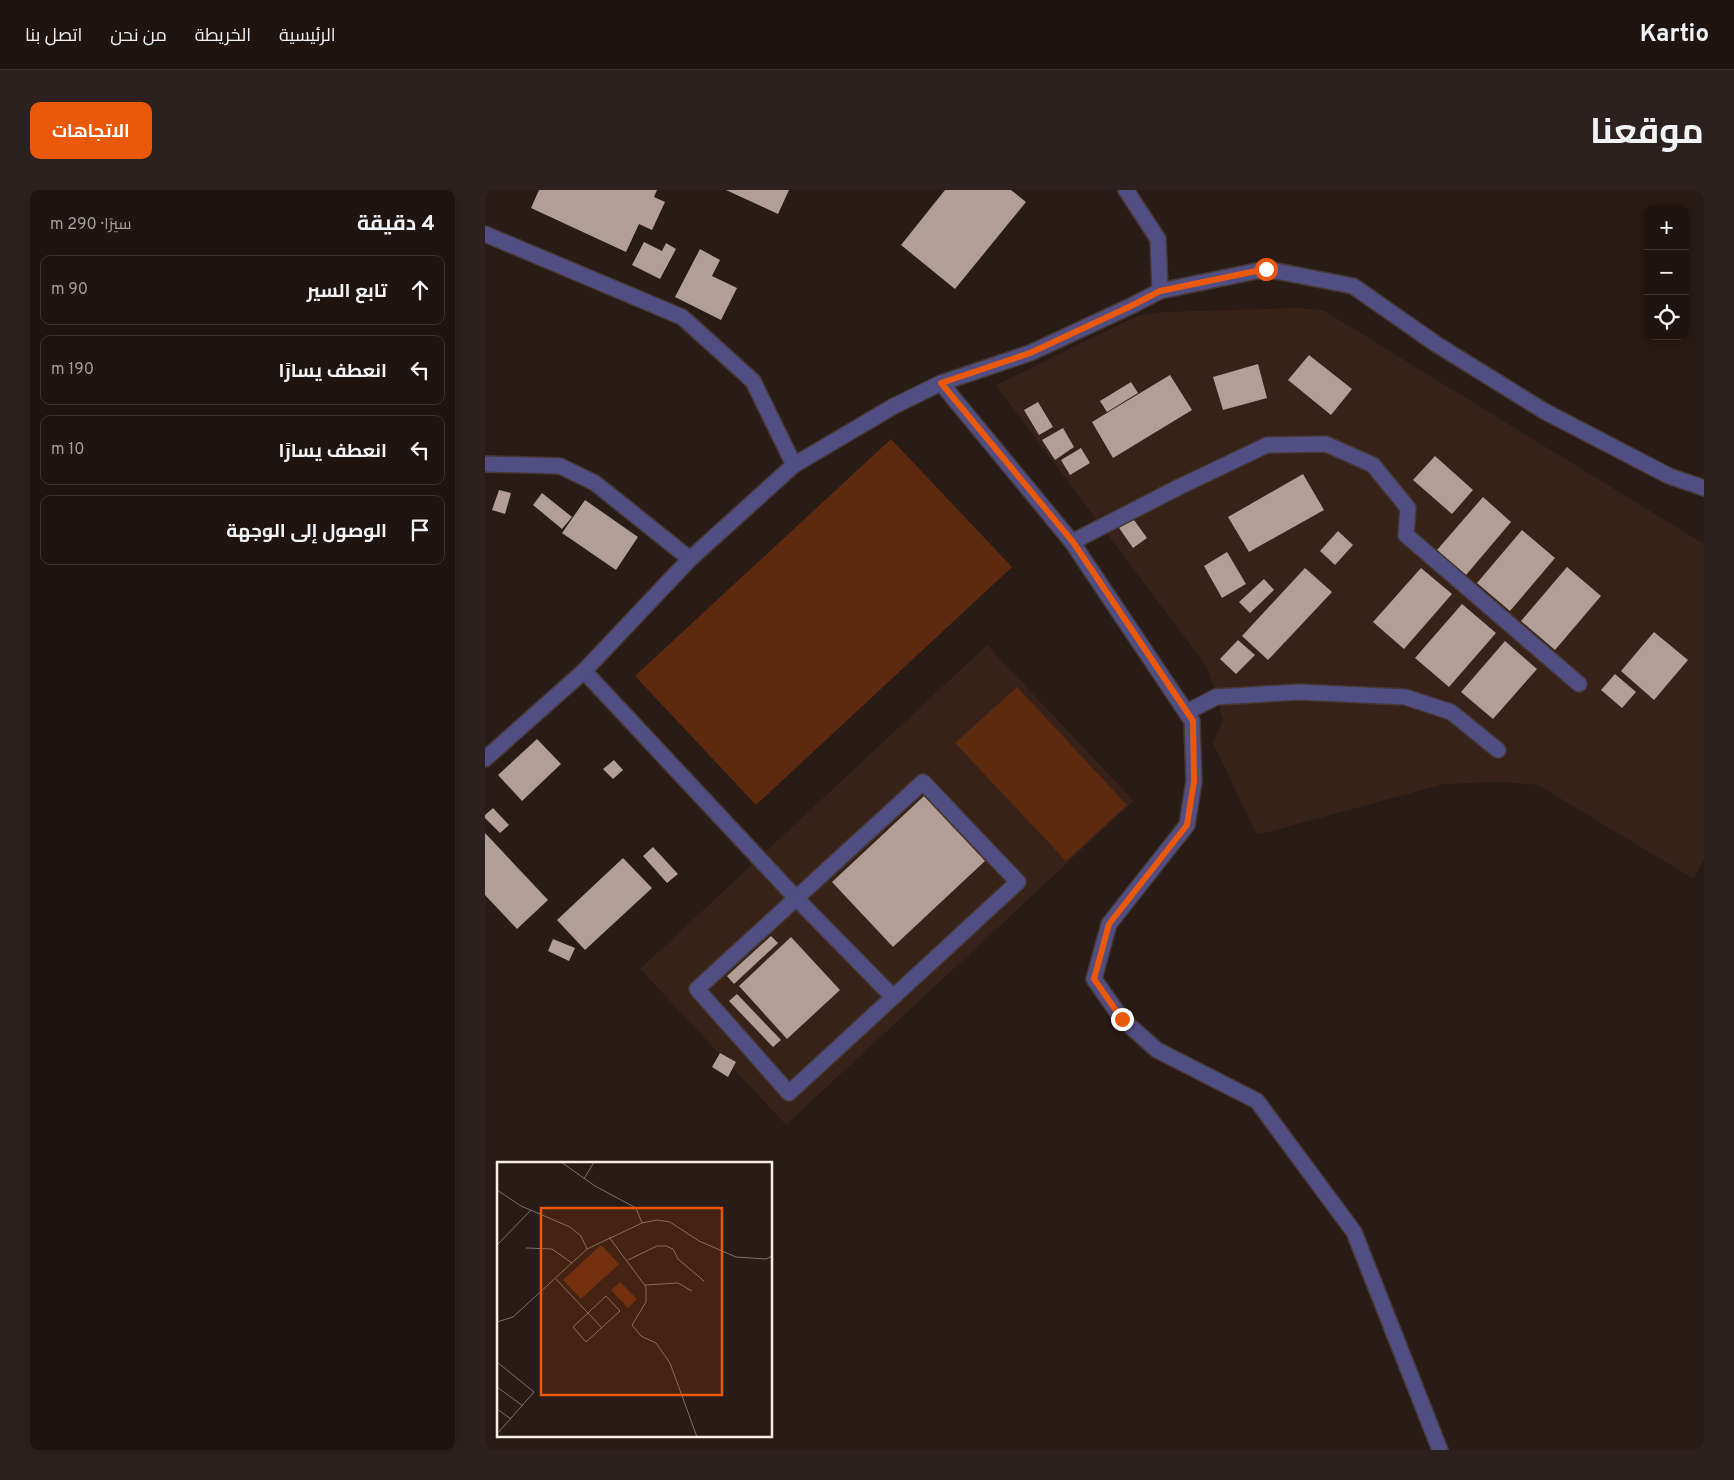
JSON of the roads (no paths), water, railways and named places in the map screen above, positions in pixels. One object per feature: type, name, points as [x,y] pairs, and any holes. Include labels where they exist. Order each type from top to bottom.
[{"type":"street","points":[[1126,190],[1158,239],[1160,291]]},
{"type":"street","points":[[485,234],[682,317],[753,381],[794,465]]},
{"type":"street","points":[[485,759],[584,671],[690,559],[794,465],[894,406],[941,383],[1030,353],[1160,291],[1266,269],[1353,286],[1437,344],[1544,411],[1669,476],[1704,488]]},
{"type":"street","points":[[941,383],[1073,542],[1193,721],[1194,781],[1187,825],[1109,924],[1094,979],[1122,1019],[1157,1050],[1257,1101],[1354,1232],[1440,1450]]},
{"type":"street","points":[[1073,542],[1179,487],[1267,445],[1326,444],[1373,464],[1408,508],[1406,535],[1579,684]]},
{"type":"street","points":[[485,464],[560,466],[595,483],[690,559]]},
{"type":"street","points":[[584,671],[796,898],[893,996]]},
{"type":"street","points":[[1187,712],[1216,697],[1299,692],[1405,698],[1451,712],[1498,750]]},
{"type":"street","points":[[923,782],[1018,882],[893,996],[789,1094],[697,989],[923,782]]}]
